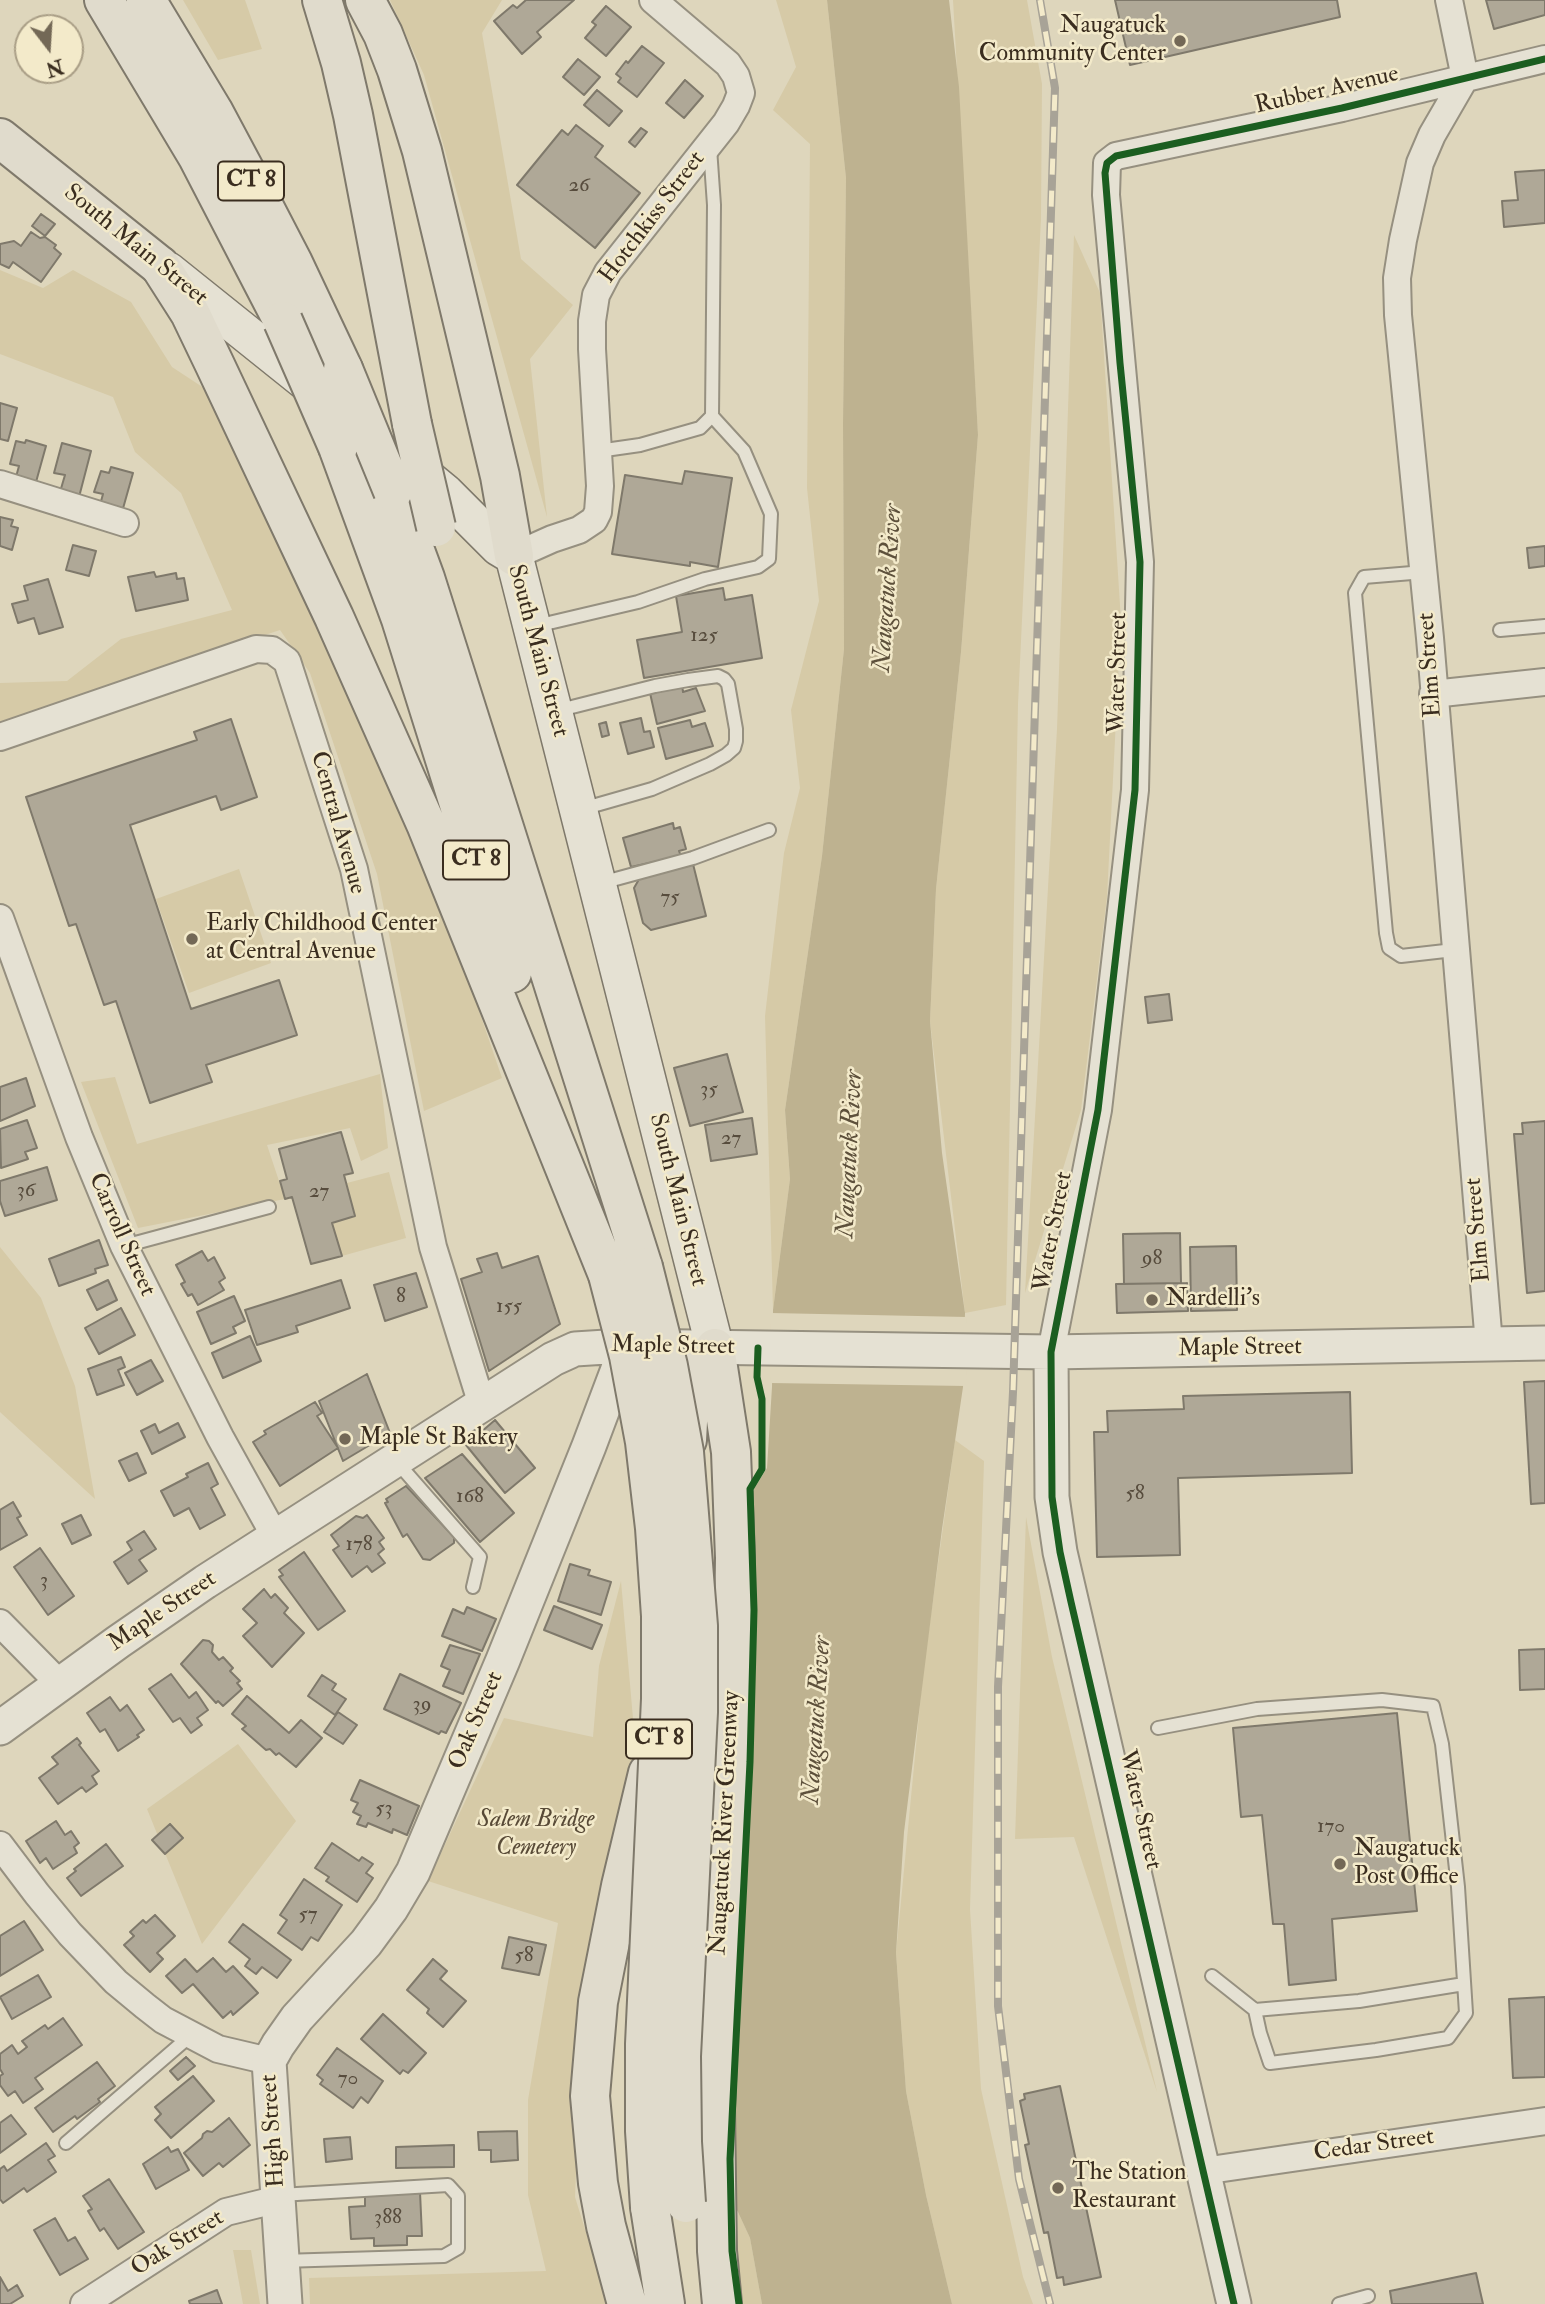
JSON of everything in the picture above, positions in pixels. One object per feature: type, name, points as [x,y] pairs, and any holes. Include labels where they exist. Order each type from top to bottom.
[{"type":"main road","name":"CT 8","points":[[104,0],[198,157],[283,321],[338,447],[401,619],[626,1271]]},
{"type":"main road","name":"CT 8","points":[[146,0],[213,111],[293,263],[343,369],[393,491],[425,578],[502,822],[626,1271],[629,1356],[645,1442],[661,1616],[661,1699],[645,2044],[645,2131],[684,2205],[702,2304]]},
{"type":"main road","points":[[322,0],[353,115],[412,424],[470,659],[502,822]]},
{"type":"main road","points":[[365,0],[383,34],[397,70],[422,151],[500,476],[514,556]]},
{"type":"main road","name":"South Main Street","points":[[0,138],[445,493],[499,547],[514,556],[715,1348]]},
{"type":"main road","points":[[160,266],[190,313],[334,617],[626,1271]]},
{"type":"main road","points":[[715,1348],[726,1416],[733,1489],[734,1625],[715,2108],[684,2205],[722,2304]]},
{"type":"main road","points":[[627,2304],[606,2227],[598,2183],[590,2096],[594,2044],[598,2002],[609,1942],[673,1654],[680,1590],[690,1393],[700,1367],[715,1348]]},
{"type":"main road","name":"CT 8","points":[[665,2304],[684,2205]]},
{"type":"street","name":"Hotchkiss Street","points":[[514,556],[552,539],[572,534],[594,520],[600,505],[592,349],[596,295],[608,272],[709,144],[736,106],[741,93],[740,84],[728,64],[653,0]]},
{"type":"street","points":[[1449,0],[1465,78]]},
{"type":"street","name":"Rubber Avenue","points":[[1116,156],[1342,108],[1545,59]]},
{"type":"street","name":"Elm Street","points":[[1465,78],[1432,135],[1420,163],[1397,278],[1489,1344]]},
{"type":"street","name":"Water Street","points":[[1116,156],[1107,163],[1106,195],[1140,562],[1135,790],[1098,1110],[1051,1352],[1052,1497],[1060,1552],[1234,2304]]},
{"type":"street","points":[[0,484],[125,523]]},
{"type":"street","name":"Central Avenue","points":[[0,737],[256,649],[272,650],[287,661],[354,869],[433,1247],[482,1405]]},
{"type":"street","points":[[1433,694],[1545,682]]},
{"type":"street","name":"Carroll Street","points":[[0,918],[79,1137],[124,1246],[220,1437],[276,1538]]},
{"type":"street","name":"Maple Street","points":[[0,1728],[194,1590],[562,1354],[575,1349],[622,1346],[1051,1352],[1545,1343]]},
{"type":"street","name":"Oak Street","points":[[270,2061],[298,2018],[366,1943],[413,1872],[467,1747],[589,1446],[618,1369],[622,1346]]},
{"type":"street","points":[[0,1623],[60,1684]]},
{"type":"street","name":"High Street","points":[[0,1845],[37,1894],[116,1982],[163,2020],[218,2049],[270,2061],[285,2304]]},
{"type":"street","name":"Cedar Street","points":[[1203,2171],[1545,2121]]},
{"type":"street","name":"Oak Street","points":[[84,2304],[226,2213],[279,2197]]},
{"type":"lane","points":[[532,627],[638,601],[705,579],[758,566],[769,559],[771,514],[744,451],[712,416],[714,205],[709,144]]},
{"type":"lane","points":[[598,451],[640,445],[699,428],[712,416]]},
{"type":"lane","points":[[1424,572],[1364,577],[1355,593],[1389,948],[1401,956],[1454,950]]},
{"type":"lane","points":[[1500,630],[1545,626]]},
{"type":"lane","points":[[553,712],[688,680],[718,676],[727,684],[736,741],[734,748],[726,755],[652,789],[578,810]]},
{"type":"lane","points":[[597,884],[693,858],[769,830]]},
{"type":"lane","points":[[124,1246],[269,1207]]},
{"type":"lane","points":[[396,1460],[480,1557],[473,1587]]},
{"type":"lane","points":[[1158,1728],[1257,1709],[1382,1700],[1433,1706],[1442,1744],[1458,1887],[1466,2013],[1448,2038],[1270,2063],[1255,2010],[1212,1976]]},
{"type":"lane","points":[[1255,2010],[1359,2001],[1464,1984]]},
{"type":"lane","points":[[66,2143],[190,2036]]},
{"type":"lane","points":[[279,2197],[448,2185],[458,2196],[458,2248],[444,2256],[282,2261]]},
{"type":"lane","points":[[1339,2304],[1368,2296]]},
{"type":"green space","points":[[183,0],[245,0],[262,49],[218,60]]},
{"type":"green space","points":[[390,0],[502,0],[482,33],[521,259],[573,305],[530,359],[547,517],[424,75]]},
{"type":"green space","points":[[776,0],[827,0],[846,178],[844,649],[822,856],[785,1110],[790,1179],[773,1310],[765,1016],[784,853],[800,788],[791,710],[819,601],[807,488],[810,144],[773,110],[796,67]]},
{"type":"green space","points":[[953,0],[1027,0],[1042,84],[1041,218],[1018,704],[1006,1305],[965,1313],[930,1021],[936,889],[961,652],[978,435]]},
{"type":"green space","points":[[1074,235],[1100,293],[1121,621],[1107,897],[1081,1110],[1025,1293],[1057,729]]},
{"type":"green space","points":[[0,270],[43,288],[73,270],[131,302],[172,367],[207,390],[358,709],[475,999],[502,1078],[424,1111],[377,874],[310,673],[280,630],[0,723],[0,683],[67,681],[121,639],[232,610],[181,493],[135,452],[113,397],[0,354]]},
{"type":"green space","points":[[239,869],[271,963],[189,993],[156,899]]},
{"type":"green space","points":[[380,1074],[388,1148],[361,1161],[350,1128],[267,1145],[285,1199],[138,1228],[81,1082],[115,1077],[137,1144]]},
{"type":"green space","points":[[389,1172],[406,1238],[342,1256],[332,1223],[355,1216],[347,1183]]},
{"type":"green space","points":[[0,1247],[41,1298],[75,1386],[95,1499],[0,1412]]},
{"type":"green space","points":[[955,1440],[984,1461],[970,1909],[981,2089],[1023,2277],[1033,2304],[952,2304],[926,2195],[906,2091],[896,1953],[923,1673]]},
{"type":"green space","points":[[1026,1517],[1052,1657],[1157,2092],[1074,1837],[1015,1839]]},
{"type":"green space","name":"Salem Bridge Cemetery","points":[[621,1581],[634,1730],[631,1745],[634,1746],[583,1994],[575,2197],[608,2304],[310,2304],[309,2278],[546,2271],[528,2195],[528,2100],[558,1923],[428,1881],[504,1718],[593,1737],[599,1666]]},
{"type":"green space","points":[[238,1744],[296,1821],[202,1944],[147,1809]]},
{"type":"green space","points":[[738,2212],[750,2238],[762,2304],[742,2304],[737,2252]]},
{"type":"green space","points":[[233,2250],[251,2250],[260,2304],[243,2304]]},
{"type":"water","name":"Naugatuck River","points":[[827,0],[949,0],[959,87],[978,435],[961,652],[936,889],[930,1021],[942,1153],[965,1313],[963,1387],[942,1529],[904,1832],[896,1953],[906,2091],[926,2195],[952,2304],[762,2304],[750,2238],[731,2197],[751,1494],[767,1468],[773,1310],[790,1179],[785,1110],[822,856],[844,649],[846,178]]},
{"type":"pier","points":[[771,1313],[967,1317],[966,1386],[770,1383]]},
{"type":"building","points":[[526,0],[574,0],[537,32],[541,37],[522,54],[494,21],[513,5],[517,8]]},
{"type":"building","name":"Naugatuck Community Center","points":[[1115,0],[1337,0],[1340,17],[1130,65]]},
{"type":"building","points":[[1486,0],[1545,0],[1545,15],[1494,29]]},
{"type":"building","points":[[606,6],[631,27],[606,56],[585,38],[596,25],[592,22]]},
{"type":"building","points":[[642,46],[664,63],[637,97],[618,82],[621,78],[616,74]]},
{"type":"building","points":[[578,59],[600,77],[584,95],[563,77]]},
{"type":"building","points":[[685,80],[703,96],[684,118],[666,103]]},
{"type":"building","points":[[597,90],[622,111],[609,126],[584,105]]},
{"type":"building","points":[[576,125],[603,146],[595,157],[640,193],[595,248],[517,185],[562,130],[568,135]]},
{"type":"building","points":[[641,128],[647,132],[635,147],[629,142]]},
{"type":"building","points":[[1545,170],[1545,223],[1504,227],[1502,201],[1518,200],[1515,172]]},
{"type":"building","points":[[41,214],[55,224],[45,236],[32,226]]},
{"type":"building","points":[[31,232],[56,245],[54,248],[61,254],[41,282],[13,262],[9,268],[0,264],[0,244],[14,241],[21,246]]},
{"type":"building","points":[[0,403],[17,408],[8,441],[0,439]]},
{"type":"building","points":[[26,440],[46,446],[36,482],[16,477],[19,466],[10,464],[16,441],[25,443]]},
{"type":"building","points":[[62,443],[91,451],[79,497],[60,492],[65,475],[54,473]]},
{"type":"building","points":[[111,467],[133,473],[122,512],[100,505],[103,494],[94,492],[101,471],[109,473]]},
{"type":"building","points":[[685,471],[732,478],[718,567],[690,562],[690,566],[612,554],[625,475],[682,484]]},
{"type":"building","points":[[0,517],[13,520],[11,526],[18,528],[12,550],[0,546]]},
{"type":"building","points":[[73,545],[96,551],[89,576],[66,570]]},
{"type":"building","points":[[1545,546],[1545,566],[1529,568],[1527,548]]},
{"type":"building","points":[[154,572],[156,577],[176,573],[177,579],[184,578],[188,600],[136,611],[128,577]]},
{"type":"building","points":[[48,579],[63,627],[39,634],[34,618],[18,623],[12,604],[28,600],[24,586]]},
{"type":"building","points":[[723,588],[725,600],[752,595],[762,658],[644,678],[637,640],[682,632],[676,596]]},
{"type":"building","points":[[682,685],[683,692],[696,688],[705,711],[657,724],[650,693]]},
{"type":"building","points":[[641,718],[644,732],[650,731],[654,747],[628,754],[620,723]]},
{"type":"building","points":[[231,719],[257,797],[221,810],[216,796],[130,825],[191,1009],[279,980],[297,1035],[206,1065],[212,1082],[150,1103],[116,1001],[104,1005],[76,924],[69,926],[26,797],[197,740],[194,732]]},
{"type":"building","points":[[690,720],[692,727],[705,723],[713,746],[666,759],[658,728]]},
{"type":"building","points":[[606,722],[609,735],[602,737],[599,724]]},
{"type":"building","points":[[673,823],[674,829],[680,827],[686,849],[679,851],[681,856],[631,867],[623,838]]},
{"type":"building","points":[[693,864],[706,916],[651,930],[643,923],[634,888],[637,878]]},
{"type":"building","points":[[1169,994],[1172,1020],[1148,1023],[1145,997]]},
{"type":"building","points":[[727,1054],[743,1112],[690,1126],[674,1068]]},
{"type":"building","points":[[26,1078],[35,1106],[0,1121],[0,1087]]},
{"type":"building","points":[[752,1118],[757,1154],[711,1161],[705,1125]]},
{"type":"building","points":[[27,1120],[37,1148],[25,1152],[28,1159],[1,1168],[0,1129]]},
{"type":"building","points":[[1545,1121],[1545,1291],[1527,1293],[1514,1134],[1523,1134],[1522,1123]]},
{"type":"building","points":[[341,1132],[353,1173],[344,1175],[355,1216],[332,1223],[342,1256],[311,1264],[292,1197],[285,1199],[280,1181],[287,1179],[279,1149]]},
{"type":"building","points":[[47,1167],[57,1200],[5,1216],[0,1201],[0,1181]]},
{"type":"building","points":[[1180,1233],[1181,1283],[1124,1284],[1123,1234]]},
{"type":"building","points":[[99,1240],[108,1265],[95,1269],[96,1273],[59,1286],[49,1259]]},
{"type":"building","points":[[1236,1246],[1237,1310],[1191,1311],[1190,1247]]},
{"type":"building","points":[[202,1251],[208,1261],[214,1257],[225,1278],[219,1282],[224,1290],[198,1305],[192,1294],[188,1296],[181,1284],[185,1282],[176,1265]]},
{"type":"building","points":[[497,1253],[502,1268],[538,1256],[560,1324],[489,1371],[461,1279],[482,1272],[477,1259]]},
{"type":"building","points":[[416,1273],[427,1307],[385,1321],[374,1285]]},
{"type":"building","points":[[108,1280],[117,1300],[97,1310],[87,1290]]},
{"type":"building","points":[[341,1280],[350,1308],[296,1326],[298,1332],[257,1345],[245,1310]]},
{"type":"building","points":[[1187,1283],[1188,1311],[1117,1313],[1116,1284]]},
{"type":"building","points":[[234,1296],[245,1321],[233,1327],[236,1333],[211,1344],[197,1312]]},
{"type":"building","points":[[121,1308],[135,1335],[99,1354],[85,1328]]},
{"type":"building","points":[[250,1336],[261,1361],[223,1378],[212,1353]]},
{"type":"building","points":[[121,1357],[125,1367],[118,1370],[124,1385],[97,1395],[88,1369]]},
{"type":"building","points":[[151,1360],[163,1381],[137,1395],[125,1373]]},
{"type":"building","points":[[367,1374],[390,1433],[343,1461],[319,1401]]},
{"type":"building","points":[[1545,1381],[1545,1503],[1531,1504],[1524,1382]]},
{"type":"building","points":[[1350,1392],[1352,1473],[1178,1478],[1180,1555],[1097,1557],[1094,1432],[1108,1432],[1107,1411],[1184,1409],[1183,1396]]},
{"type":"building","points":[[315,1402],[322,1413],[317,1416],[338,1448],[280,1486],[253,1442],[266,1434],[264,1431]]},
{"type":"building","points":[[495,1420],[535,1468],[505,1493],[466,1445]]},
{"type":"building","points":[[178,1423],[185,1437],[152,1454],[141,1431],[155,1424],[159,1433]]},
{"type":"building","points":[[137,1453],[146,1473],[129,1481],[119,1461]]},
{"type":"building","points":[[462,1454],[514,1513],[480,1542],[425,1478]]},
{"type":"building","points":[[208,1463],[218,1484],[211,1488],[225,1515],[200,1529],[189,1508],[174,1516],[161,1491]]},
{"type":"building","points":[[406,1486],[454,1537],[454,1543],[430,1560],[423,1559],[407,1534],[403,1537],[385,1503],[388,1502],[386,1499]]},
{"type":"building","points":[[13,1502],[21,1516],[17,1518],[27,1535],[0,1550],[0,1510]]},
{"type":"building","points":[[81,1515],[91,1535],[72,1544],[62,1524]]},
{"type":"building","points":[[367,1515],[384,1538],[379,1542],[384,1549],[378,1554],[385,1563],[372,1572],[367,1566],[352,1577],[333,1550],[339,1546],[331,1535],[356,1516],[363,1518]]},
{"type":"building","points":[[144,1531],[156,1549],[139,1560],[147,1571],[128,1584],[114,1562],[132,1550],[127,1542]]},
{"type":"building","points":[[40,1548],[74,1596],[48,1615],[14,1567]]},
{"type":"building","points":[[304,1552],[345,1611],[318,1630],[279,1577],[283,1575],[279,1570]]},
{"type":"building","points":[[570,1564],[590,1570],[588,1575],[611,1582],[601,1615],[558,1601]]},
{"type":"building","points":[[264,1589],[271,1598],[275,1594],[288,1608],[284,1613],[304,1633],[272,1667],[243,1636],[257,1623],[243,1609]]},
{"type":"building","points":[[554,1606],[602,1625],[592,1649],[544,1630]]},
{"type":"building","points":[[467,1607],[496,1619],[482,1651],[442,1636],[453,1609],[464,1614]]},
{"type":"building","points":[[203,1640],[213,1645],[212,1652],[219,1660],[223,1657],[233,1668],[230,1671],[240,1681],[237,1683],[242,1689],[223,1706],[218,1701],[216,1703],[181,1664]]},
{"type":"building","points":[[450,1645],[480,1654],[463,1694],[443,1686],[450,1670],[441,1666]]},
{"type":"building","points":[[1545,1649],[1545,1689],[1520,1690],[1519,1650]]},
{"type":"building","points":[[171,1674],[189,1698],[196,1692],[208,1710],[197,1718],[202,1725],[191,1733],[180,1718],[173,1722],[149,1689]]},
{"type":"building","points":[[400,1674],[461,1703],[446,1733],[441,1731],[439,1734],[384,1709]]},
{"type":"building","points":[[322,1675],[336,1684],[332,1690],[346,1699],[335,1715],[308,1696]]},
{"type":"building","points":[[247,1696],[289,1733],[301,1720],[322,1738],[296,1767],[279,1753],[276,1755],[270,1749],[266,1750],[242,1729],[246,1726],[232,1714]]},
{"type":"building","points":[[110,1697],[120,1711],[127,1705],[144,1730],[137,1735],[139,1737],[118,1751],[105,1729],[100,1732],[87,1713]]},
{"type":"building","points":[[338,1712],[357,1725],[343,1744],[324,1732]]},
{"type":"building","name":"Naugatuck Post Office","points":[[1397,1713],[1417,1911],[1332,1919],[1336,1980],[1289,1985],[1284,1924],[1273,1924],[1262,1815],[1241,1817],[1233,1728]]},
{"type":"building","points":[[77,1738],[81,1743],[79,1745],[99,1771],[92,1776],[97,1784],[86,1792],[82,1787],[58,1804],[39,1778],[58,1764],[52,1757]]},
{"type":"building","points":[[360,1780],[419,1806],[407,1835],[393,1829],[392,1833],[368,1823],[366,1827],[357,1824],[361,1816],[353,1812],[358,1803],[351,1800]]},
{"type":"building","points":[[56,1821],[65,1835],[71,1831],[79,1843],[74,1847],[77,1853],[53,1869],[46,1858],[40,1863],[26,1841]]},
{"type":"building","points":[[170,1824],[183,1838],[165,1854],[152,1840]]},
{"type":"building","points":[[332,1843],[359,1861],[362,1857],[373,1864],[366,1873],[373,1878],[357,1902],[326,1881],[329,1877],[315,1868]]},
{"type":"building","points":[[106,1844],[123,1866],[81,1896],[67,1878],[76,1871],[74,1869]]},
{"type":"building","points":[[304,1879],[342,1905],[318,1941],[311,1937],[302,1950],[278,1933],[287,1920],[280,1915]]},
{"type":"building","points":[[155,1915],[175,1936],[157,1953],[163,1959],[150,1972],[124,1945],[134,1936],[130,1932],[143,1920],[146,1923]]},
{"type":"building","points":[[24,1921],[43,1950],[0,1976],[0,1936]]},
{"type":"building","points":[[243,1924],[291,1960],[277,1978],[262,1967],[256,1974],[245,1966],[250,1959],[229,1942]]},
{"type":"building","points":[[509,1937],[546,1945],[539,1975],[502,1968]]},
{"type":"building","points":[[213,1958],[226,1972],[233,1966],[258,1993],[233,2015],[231,2011],[223,2018],[193,1984],[182,1993],[166,1976],[185,1959],[197,1972]]},
{"type":"building","points":[[433,1959],[447,1971],[440,1979],[466,2001],[443,2027],[427,2013],[429,2009],[407,1990]]},
{"type":"building","points":[[38,1975],[51,1997],[12,2019],[0,1997]]},
{"type":"building","points":[[1545,1997],[1545,2077],[1513,2078],[1509,1999]]},
{"type":"building","points":[[383,2014],[426,2053],[408,2073],[403,2070],[400,2074],[361,2039]]},
{"type":"building","points":[[63,2018],[82,2045],[35,2078],[43,2089],[23,2103],[15,2091],[8,2096],[0,2085],[0,2076],[3,2074],[0,2069],[0,2054],[12,2045],[18,2054],[27,2047],[22,2041],[45,2025],[48,2029]]},
{"type":"building","points":[[337,2048],[383,2081],[368,2103],[361,2097],[353,2108],[320,2084],[323,2080],[317,2075]]},
{"type":"building","points":[[186,2057],[195,2066],[178,2080],[170,2071]]},
{"type":"building","points":[[97,2062],[115,2086],[98,2099],[100,2102],[53,2132],[35,2108]]},
{"type":"building","points":[[193,2076],[214,2101],[171,2138],[155,2120],[161,2114],[155,2107]]},
{"type":"building","name":"The Station Restaurant","points":[[1060,2086],[1101,2277],[1064,2285],[1063,2277],[1057,2278],[1048,2232],[1044,2233],[1025,2145],[1029,2144],[1020,2101],[1025,2099],[1024,2094]]},
{"type":"building","points":[[11,2115],[26,2134],[0,2153],[0,2123]]},
{"type":"building","points":[[229,2118],[250,2145],[223,2167],[219,2163],[203,2176],[184,2153],[202,2138],[203,2134],[212,2132]]},
{"type":"building","points":[[517,2131],[518,2160],[491,2162],[491,2150],[479,2150],[478,2132]]},
{"type":"building","points":[[350,2137],[352,2159],[326,2162],[324,2139]]},
{"type":"building","points":[[46,2143],[55,2156],[48,2160],[56,2172],[27,2192],[24,2188],[3,2203],[0,2199],[0,2169],[4,2166],[7,2171]]},
{"type":"building","points":[[454,2145],[454,2167],[396,2168],[396,2147]]},
{"type":"building","points":[[168,2147],[171,2152],[178,2149],[189,2170],[156,2189],[143,2164]]},
{"type":"building","points":[[109,2179],[144,2232],[118,2249],[104,2228],[100,2231],[88,2211],[92,2209],[83,2196]]},
{"type":"building","points":[[420,2192],[422,2236],[407,2236],[407,2245],[374,2246],[374,2238],[351,2239],[349,2207],[365,2206],[365,2194]]},
{"type":"building","points":[[55,2218],[68,2241],[75,2237],[88,2259],[60,2275],[34,2230]]},
{"type":"building","points":[[1476,2273],[1483,2304],[1392,2304],[1390,2291]]},
{"type":"building","points":[[0,2277],[8,2291],[17,2285],[23,2296],[10,2304],[0,2304]]},
{"type":"building","points":[[217,2290],[222,2304],[190,2304],[189,2301]]},
{"type":"railway","points":[[1040,0],[1055,88],[1013,1392],[998,1687],[998,2006],[1019,2179],[1050,2304]]},
{"type":"cycle path","points":[[1234,2304],[1071,1602],[1052,1497],[1051,1352],[1098,1110],[1135,790],[1140,562],[1105,173],[1107,163],[1116,156],[1342,108],[1545,59]]},
{"type":"cycle path","name":"Naugatuck River Greenway","points":[[739,2304],[732,2251],[730,2159],[750,1762],[754,1610],[750,1489],[762,1469],[762,1399],[757,1377],[758,1348]]},
{"type":"place","name":"Naugatuck Community Center","points":[[1180,41]]},
{"type":"place","name":"Early Childhood Center at Central Avenue","points":[[192,939]]},
{"type":"place","name":"Nardelli's","points":[[1152,1300]]},
{"type":"place","name":"Maple St Bakery","points":[[345,1439]]},
{"type":"place","name":"Naugatuck Post Office","points":[[1340,1864]]},
{"type":"place","name":"The Station Restaurant","points":[[1058,2188]]}]
